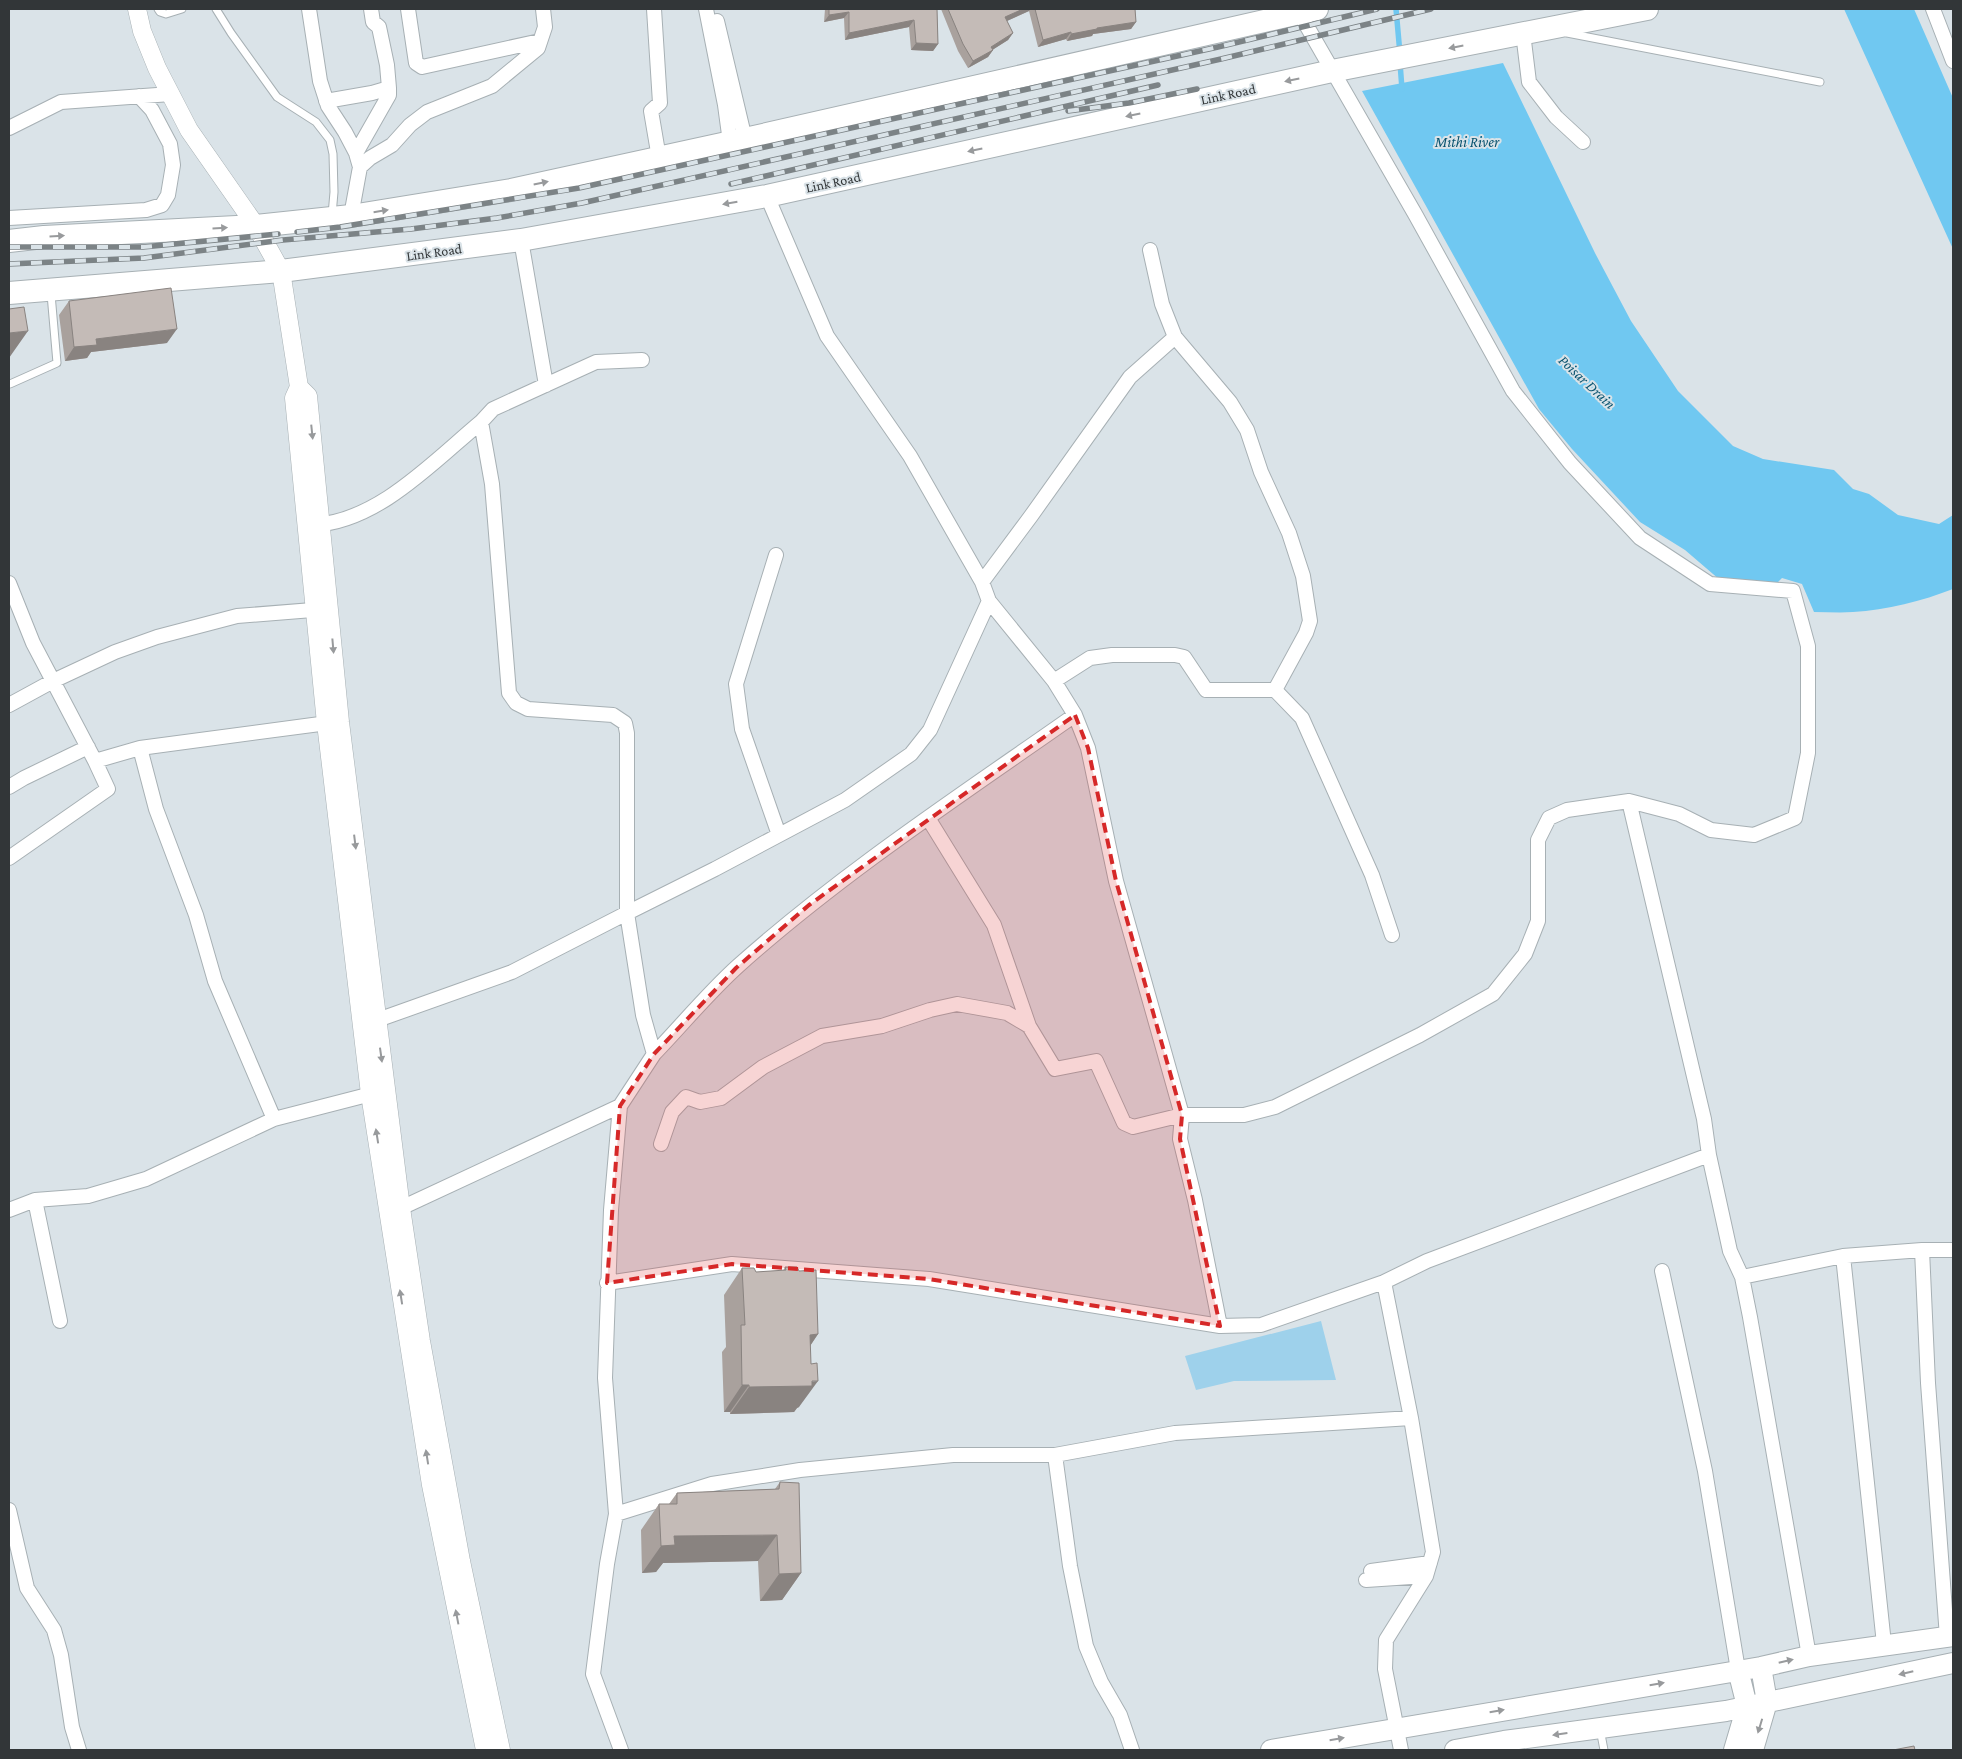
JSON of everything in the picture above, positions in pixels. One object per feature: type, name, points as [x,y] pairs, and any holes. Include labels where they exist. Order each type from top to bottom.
[{"type":"main road","name":"Link Road","points":[[9,293],[281,271],[521,240],[767,196],[1336,71],[1513,35],[1554,21],[1647,9]]},
{"type":"main road","points":[[9,241],[44,237],[256,226],[341,216],[511,190],[737,141],[1304,10]]},
{"type":"main road","points":[[1272,1750],[1761,1667],[1809,1656],[1950,1636]]},
{"type":"main road","points":[[1455,1750],[1504,1741],[1726,1711],[1953,1663]]},
{"type":"main road","points":[[1753,1750],[1767,1702],[1761,1667]]},
{"type":"main road","points":[[1734,1750],[1747,1706],[1738,1670]]},
{"type":"street","points":[[137,9],[142,31],[157,68],[189,130],[256,226],[281,271],[299,387],[294,398],[314,524],[333,722],[378,1092],[414,1342],[453,1562],[481,1695],[485,1750]]},
{"type":"street","points":[[309,9],[320,81],[326,101],[358,160]]},
{"type":"street","points":[[341,216],[358,160],[388,95],[387,65],[379,27],[373,22],[371,9]]},
{"type":"street","points":[[408,9],[416,63],[422,67],[540,41]]},
{"type":"street","points":[[358,160],[370,158],[392,146],[410,125],[427,112],[492,86],[538,48],[545,27],[543,9]]},
{"type":"street","points":[[654,9],[660,102],[651,112],[659,158]]},
{"type":"street","points":[[706,9],[725,105],[737,141]]},
{"type":"street","points":[[715,9],[737,141]]},
{"type":"street","points":[[1932,9],[1953,61]]},
{"type":"street","points":[[928,818],[994,925],[1029,1026],[1055,1069],[1096,1061],[1124,1123],[1133,1127],[1182,1115],[1244,1115],[1275,1107],[1420,1035],[1493,994],[1525,954],[1538,921],[1538,840],[1549,818],[1567,810],[1629,801],[1678,814],[1711,830],[1754,835],[1795,818],[1808,753],[1808,646],[1792,591],[1710,584],[1640,538],[1570,462],[1513,390],[1304,10]]},
{"type":"street","points":[[1513,35],[1529,82],[1556,118],[1583,142]]},
{"type":"street","points":[[326,101],[389,88]]},
{"type":"street","points":[[9,128],[61,102],[171,94]]},
{"type":"street","points":[[9,218],[146,210],[162,205],[168,195],[173,165],[170,144],[152,110],[138,96]]},
{"type":"street","points":[[767,196],[827,336],[910,456],[982,582],[989,601],[1054,681],[1075,715],[1088,748],[1116,881],[1182,1115],[1180,1139],[1195,1200],[1220,1326]]},
{"type":"street","points":[[521,240],[546,385]]},
{"type":"street","points":[[1150,250],[1162,304],[1175,337],[1230,402],[1246,430],[1261,472],[1289,533],[1303,576],[1310,621],[1306,633],[1275,690]]},
{"type":"street","points":[[982,582],[1130,377],[1175,337]]},
{"type":"street","points":[[314,524],[355,515],[394,496],[481,422],[493,409],[596,362],[642,360]]},
{"type":"street","points":[[481,422],[492,484],[509,693],[516,703],[528,709],[613,715],[625,723],[627,733],[627,913],[644,1015],[654,1054]]},
{"type":"street","points":[[776,555],[736,684],[742,728],[779,836]]},
{"type":"street","points":[[9,584],[33,643],[88,747],[108,790],[9,858]]},
{"type":"street","points":[[369,1023],[512,972],[779,836],[845,800],[911,754],[930,730],[989,601]]},
{"type":"street","points":[[9,705],[53,681],[115,652],[157,637],[237,616],[322,610]]},
{"type":"street","points":[[1054,681],[1090,658],[1112,654],[1175,655],[1184,657],[1206,690],[1275,690],[1302,718],[1372,875],[1392,935]]},
{"type":"street","points":[[621,1750],[593,1674],[607,1564],[616,1514],[605,1378],[611,1210],[620,1106],[654,1054],[736,968],[809,905],[928,818],[1075,715]]},
{"type":"street","points":[[95,761],[140,748],[333,722]]},
{"type":"street","points":[[9,787],[88,747]]},
{"type":"street","points":[[140,748],[156,809],[196,915],[215,980],[274,1119]]},
{"type":"street","points":[[1629,801],[1704,1119],[1708,1155],[1730,1251],[1742,1277],[1809,1656]]},
{"type":"street","points":[[662,1144],[672,1112],[686,1097],[700,1102],[721,1098],[764,1067],[822,1036],[882,1026],[930,1010],[957,1004],[1007,1013],[1029,1026]]},
{"type":"street","points":[[9,1210],[35,1200],[88,1196],[146,1179],[274,1119],[378,1092]]},
{"type":"street","points":[[401,1208],[620,1106]]},
{"type":"street","points":[[607,1283],[732,1264],[929,1279],[1220,1326],[1261,1325],[1384,1282],[1427,1261],[1708,1155]]},
{"type":"street","points":[[389,1164],[401,1208],[404,1273]]},
{"type":"street","points":[[35,1200],[60,1321]]},
{"type":"street","points":[[1742,1277],[1843,1256],[1922,1250],[1953,1250]]},
{"type":"street","points":[[1922,1250],[1928,1383],[1950,1636]]},
{"type":"street","points":[[1843,1256],[1884,1644]]},
{"type":"street","points":[[1662,1271],[1705,1471],[1738,1670]]},
{"type":"street","points":[[1384,1282],[1433,1552],[1428,1570],[1386,1640],[1385,1669],[1401,1750]]},
{"type":"street","points":[[616,1514],[712,1484],[800,1470],[953,1455],[1055,1455],[1174,1432],[1410,1418]]},
{"type":"street","points":[[1055,1455],[1070,1566],[1086,1646],[1100,1682],[1120,1715],[1132,1750]]},
{"type":"street","points":[[9,1510],[26,1588],[54,1630],[61,1655],[72,1727],[79,1750]]},
{"type":"street","points":[[1368,1576],[1428,1570]]},
{"type":"street","points":[[481,1695],[501,1750]]},
{"type":"lane","points":[[158,9],[166,14],[182,9]]},
{"type":"lane","points":[[216,9],[277,97],[316,122],[330,140],[333,154],[334,192],[341,216]]},
{"type":"lane","points":[[1554,21],[1820,82]]},
{"type":"lane","points":[[10,384],[57,363],[51,291]]},
{"type":"lane","points":[[1600,1728],[1604,1750]]},
{"type":"highlighted area","points":[[1075,715],[1088,748],[1116,881],[1182,1115],[1180,1139],[1220,1326],[929,1279],[732,1264],[607,1283],[620,1106],[654,1054],[736,968],[809,905]]},
{"type":"shaded area","points":[[1321,1321],[1336,1380],[1234,1381],[1196,1390],[1185,1356]]},
{"type":"water","points":[[1844,9],[1914,9],[1953,98],[1953,249]]},
{"type":"water","name":"Mithi River","points":[[1503,63],[1595,253],[1631,321],[1678,391],[1733,446],[1763,459],[1834,470],[1853,489],[1869,494],[1898,515],[1939,524],[1953,515],[1953,589],[1917,601],[1879,609],[1848,612],[1814,612],[1802,584],[1782,578],[1769,591],[1720,580],[1685,550],[1640,522],[1572,449],[1539,409],[1362,91]]},
{"type":"building","points":[[829,9],[937,9],[938,44],[916,43],[914,20],[849,33],[849,12],[829,15]]},
{"type":"building","points":[[948,9],[1023,9],[1005,17],[1013,33],[991,47],[993,50],[973,61],[963,44]]},
{"type":"building","points":[[1035,9],[1135,9],[1136,22],[1071,34],[1071,32],[1043,40]]},
{"type":"building","points":[[171,288],[177,329],[96,339],[97,345],[74,347],[69,301]]},
{"type":"building","points":[[24,307],[28,331],[9,333],[9,309]]},
{"type":"building","points":[[785,1267],[797,1267],[799,1271],[816,1270],[818,1334],[810,1335],[811,1364],[817,1363],[818,1381],[812,1381],[812,1386],[749,1387],[749,1385],[742,1385],[741,1325],[745,1325],[742,1268],[754,1268],[756,1272],[786,1270]]},
{"type":"building","points":[[780,1482],[799,1483],[801,1573],[779,1574],[777,1535],[674,1536],[675,1545],[661,1546],[659,1504],[677,1504],[677,1493],[779,1489]]},
{"type":"building","points":[[1914,1746],[1915,1750],[1893,1750]]},
{"type":"waterway","name":"Poisar Drain","points":[[1396,9],[1400,54]]},
{"type":"waterway","name":"Poisar Drain","points":[[1400,63],[1402,89]]},
{"type":"railway","points":[[297,232],[340,227],[579,188],[1218,47],[1377,9]]},
{"type":"railway","points":[[9,264],[144,258],[283,240],[411,229],[497,218],[582,203],[1221,59],[1431,9]]},
{"type":"railway","points":[[731,184],[1158,85]]},
{"type":"railway","points":[[1068,111],[1129,103],[1197,89]]},
{"type":"railway","points":[[9,247],[143,247],[278,234]]}]
